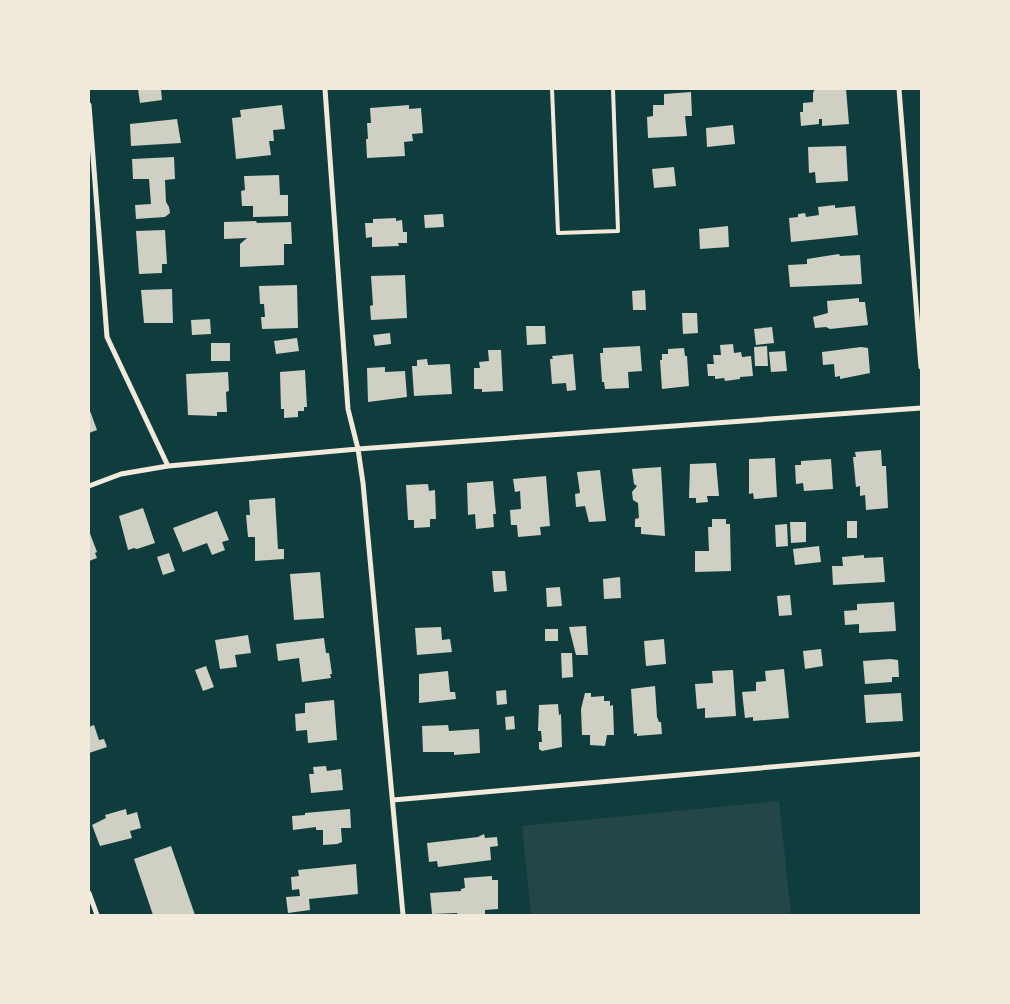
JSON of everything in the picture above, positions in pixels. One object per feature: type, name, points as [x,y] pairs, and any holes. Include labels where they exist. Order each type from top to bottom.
[{"type":"street","points":[[325,89],[348,409],[358,449],[394,800],[403,915]]},
{"type":"street","points":[[899,89],[921,367]]},
{"type":"street","points":[[89,105],[106,337],[168,466]]},
{"type":"street","points":[[89,486],[121,474],[168,466],[358,449],[921,408]]},
{"type":"street","points":[[394,800],[921,754]]},
{"type":"street","points":[[89,893],[97,915]]},
{"type":"lane","points":[[552,89],[558,233],[618,231],[612,89]]},
{"type":"shaded area","points":[[779,801],[791,915],[531,915],[522,826]]},
{"type":"building","points":[[138,89],[161,89],[162,100],[140,103]]},
{"type":"building","points":[[815,89],[846,89],[849,124],[822,126],[822,119],[819,119],[819,124],[801,126],[800,112],[803,112],[803,103],[813,102]]},
{"type":"building","points":[[691,92],[692,116],[685,116],[687,136],[648,138],[647,117],[653,116],[653,105],[664,105],[664,94]]},
{"type":"building","points":[[282,105],[285,129],[273,130],[274,141],[269,141],[271,155],[236,159],[232,118],[241,117],[240,110]]},
{"type":"building","points":[[409,105],[409,109],[421,108],[423,133],[412,134],[413,141],[404,142],[405,156],[367,158],[366,139],[368,139],[367,123],[371,123],[370,108]]},
{"type":"building","points":[[177,119],[181,143],[131,146],[130,124]]},
{"type":"building","points":[[733,125],[735,144],[707,147],[706,128]]},
{"type":"building","points":[[846,146],[848,181],[816,183],[815,172],[809,173],[808,147]]},
{"type":"building","points":[[174,157],[175,179],[165,180],[166,202],[170,213],[165,217],[136,219],[135,205],[151,204],[149,179],[133,179],[132,159]]},
{"type":"building","points":[[674,167],[676,186],[654,188],[652,169]]},
{"type":"building","points":[[279,175],[280,195],[288,195],[288,216],[253,217],[253,206],[242,206],[241,191],[245,190],[244,176]]},
{"type":"building","points":[[835,205],[835,208],[855,206],[858,235],[791,242],[789,218],[798,217],[798,214],[805,213],[806,217],[819,215],[818,207]]},
{"type":"building","points":[[443,214],[444,227],[425,228],[424,215]]},
{"type":"building","points":[[396,218],[396,221],[402,220],[403,232],[407,232],[407,243],[398,243],[399,246],[372,247],[372,237],[366,238],[365,223],[373,223],[373,219]]},
{"type":"building","points":[[256,221],[257,223],[291,222],[292,244],[284,244],[284,265],[240,267],[240,244],[247,238],[224,239],[224,222]]},
{"type":"building","points":[[728,226],[729,247],[700,249],[699,229]]},
{"type":"building","points":[[165,230],[167,264],[162,264],[162,273],[139,274],[136,231]]},
{"type":"building","points":[[839,254],[840,256],[860,255],[862,284],[790,287],[788,265],[807,264],[807,259]]},
{"type":"building","points":[[405,275],[407,318],[371,320],[370,306],[373,305],[371,276]]},
{"type":"building","points":[[297,285],[298,328],[262,329],[261,317],[265,317],[264,304],[260,304],[259,286]]},
{"type":"building","points":[[172,289],[173,323],[144,323],[141,290]]},
{"type":"building","points":[[645,290],[646,310],[633,310],[632,291]]},
{"type":"building","points":[[859,298],[859,302],[865,302],[868,325],[830,329],[826,327],[815,328],[813,317],[828,313],[827,301]]},
{"type":"building","points":[[682,313],[697,313],[698,333],[683,334]]},
{"type":"building","points":[[210,319],[211,334],[192,335],[191,320]]},
{"type":"building","points":[[526,326],[545,326],[546,344],[527,345]]},
{"type":"building","points":[[772,327],[774,343],[756,345],[754,329]]},
{"type":"building","points":[[390,333],[391,344],[375,346],[373,335]]},
{"type":"building","points":[[297,338],[299,351],[276,354],[274,341]]},
{"type":"building","points":[[211,343],[230,343],[230,361],[211,361]]},
{"type":"building","points":[[733,344],[734,353],[741,352],[742,357],[751,356],[753,376],[725,381],[724,378],[715,379],[715,376],[708,376],[707,364],[714,364],[713,355],[721,355],[720,345]]},
{"type":"building","points":[[640,346],[642,371],[628,372],[629,388],[605,389],[604,382],[602,382],[600,353],[603,353],[603,348]]},
{"type":"building","points":[[767,346],[768,366],[755,366],[754,347]]},
{"type":"building","points":[[861,347],[868,348],[870,373],[840,379],[840,376],[835,377],[834,364],[823,365],[822,352]]},
{"type":"building","points":[[684,348],[685,356],[687,356],[689,386],[662,389],[660,360],[662,360],[662,354],[668,354],[668,349]]},
{"type":"building","points":[[488,350],[501,350],[503,391],[482,392],[482,389],[474,389],[474,368],[480,368],[479,362],[489,361]]},
{"type":"building","points":[[785,351],[787,371],[771,372],[769,352]]},
{"type":"building","points":[[573,354],[576,390],[567,391],[566,383],[552,384],[550,359],[553,359],[552,356]]},
{"type":"building","points":[[427,359],[428,365],[450,364],[452,394],[414,396],[412,366],[417,366],[417,360]]},
{"type":"building","points":[[385,367],[385,372],[405,371],[407,397],[368,402],[367,368]]},
{"type":"building","points":[[305,370],[307,407],[304,407],[304,411],[298,411],[298,417],[284,418],[284,409],[281,409],[280,372]]},
{"type":"building","points":[[228,372],[227,412],[217,412],[217,416],[188,415],[186,374]]},
{"type":"building","points":[[89,408],[97,430],[89,433]]},
{"type":"building","points":[[881,450],[882,466],[886,466],[888,508],[866,510],[865,495],[860,496],[860,486],[856,487],[853,457],[856,457],[855,452]]},
{"type":"building","points":[[775,458],[777,497],[754,499],[753,493],[749,494],[749,459]]},
{"type":"building","points":[[831,459],[833,489],[804,491],[803,483],[796,484],[795,465],[801,465],[801,461]]},
{"type":"building","points":[[716,463],[719,496],[707,496],[708,502],[696,503],[696,498],[689,498],[690,464]]},
{"type":"building","points":[[661,467],[665,536],[641,534],[641,527],[635,527],[635,519],[639,518],[638,503],[633,500],[632,492],[637,486],[634,484],[632,469]]},
{"type":"building","points":[[600,470],[606,521],[589,522],[585,506],[576,507],[575,494],[580,493],[577,472]]},
{"type":"building","points":[[546,476],[550,526],[540,527],[541,535],[518,537],[517,525],[511,525],[510,510],[521,509],[520,491],[515,492],[513,479]]},
{"type":"building","points":[[493,481],[496,514],[493,514],[494,527],[476,529],[475,514],[468,515],[467,483]]},
{"type":"building","points":[[428,484],[429,491],[435,490],[436,519],[430,519],[430,527],[414,528],[414,520],[408,520],[406,485]]},
{"type":"building","points":[[275,498],[278,549],[284,549],[284,559],[255,561],[255,537],[248,537],[246,515],[250,515],[249,500]]},
{"type":"building","points":[[143,508],[155,543],[128,550],[119,516]]},
{"type":"building","points":[[217,511],[229,540],[222,542],[225,550],[212,555],[207,543],[183,552],[173,528]]},
{"type":"building","points":[[712,519],[726,519],[726,524],[730,524],[731,571],[695,572],[695,551],[709,551],[708,527],[712,527]]},
{"type":"building","points":[[847,521],[857,521],[857,538],[847,538]]},
{"type":"building","points":[[790,522],[806,522],[806,542],[791,543]]},
{"type":"building","points":[[787,524],[788,546],[776,547],[775,525]]},
{"type":"building","points":[[89,531],[97,552],[95,553],[97,558],[89,561]]},
{"type":"building","points":[[819,546],[821,562],[795,565],[793,549]]},
{"type":"building","points":[[169,553],[175,571],[163,575],[157,557]]},
{"type":"building","points":[[864,555],[864,558],[883,557],[885,582],[833,585],[832,566],[843,566],[842,557]]},
{"type":"building","points":[[492,571],[505,571],[507,591],[494,592]]},
{"type":"building","points":[[320,572],[324,618],[294,620],[290,574]]},
{"type":"building","points":[[620,577],[621,598],[604,599],[603,579]]},
{"type":"building","points":[[560,587],[562,606],[547,607],[546,588]]},
{"type":"building","points":[[790,595],[792,615],[779,616],[777,596]]},
{"type":"building","points":[[894,602],[896,631],[859,633],[859,624],[845,625],[844,611],[857,610],[857,604]]},
{"type":"building","points":[[586,626],[588,655],[576,655],[569,627]]},
{"type":"building","points":[[441,627],[442,640],[450,639],[452,652],[417,655],[415,628]]},
{"type":"building","points":[[545,629],[558,629],[558,641],[545,641]]},
{"type":"building","points":[[248,635],[251,653],[235,655],[237,667],[220,669],[215,640]]},
{"type":"building","points":[[324,638],[326,653],[329,653],[331,678],[302,682],[299,658],[278,661],[276,644]]},
{"type":"building","points":[[664,639],[666,664],[646,666],[644,641]]},
{"type":"building","points":[[821,649],[823,666],[805,669],[803,651]]},
{"type":"building","points":[[561,653],[572,653],[573,677],[562,678]]},
{"type":"building","points":[[898,660],[899,677],[892,677],[892,682],[865,684],[863,661]]},
{"type":"building","points":[[206,666],[214,687],[203,691],[195,670]]},
{"type":"building","points":[[784,669],[789,718],[753,721],[753,717],[745,718],[742,692],[756,691],[756,682],[766,681],[765,671]]},
{"type":"building","points":[[733,670],[736,716],[705,718],[705,708],[697,709],[695,684],[713,683],[712,671]]},
{"type":"building","points":[[448,671],[450,692],[455,692],[456,699],[419,703],[419,674]]},
{"type":"building","points":[[655,686],[657,717],[659,722],[661,722],[662,734],[637,736],[637,733],[634,734],[631,689]]},
{"type":"building","points":[[506,690],[507,704],[497,705],[496,691]]},
{"type":"building","points":[[585,693],[591,693],[591,697],[604,696],[604,701],[610,701],[610,706],[613,705],[614,735],[607,735],[605,746],[590,745],[590,735],[582,735],[581,709]]},
{"type":"building","points":[[901,693],[903,721],[866,723],[864,695]]},
{"type":"building","points":[[334,700],[337,740],[308,743],[307,730],[296,731],[295,714],[305,713],[305,703]]},
{"type":"building","points":[[558,704],[559,715],[561,714],[562,747],[542,751],[539,749],[539,742],[542,742],[541,731],[538,731],[539,705]]},
{"type":"building","points":[[514,716],[515,729],[506,730],[505,717]]},
{"type":"building","points":[[94,725],[99,740],[104,739],[107,747],[89,753],[89,727]]},
{"type":"building","points":[[448,725],[449,731],[479,729],[480,753],[454,755],[454,752],[423,752],[422,726]]},
{"type":"building","points":[[326,766],[327,771],[341,769],[343,790],[311,793],[309,774],[314,774],[313,767]]},
{"type":"building","points":[[126,809],[127,815],[137,812],[141,828],[130,831],[132,838],[100,846],[92,825],[106,818],[105,815]]},
{"type":"building","points":[[350,809],[351,828],[341,828],[342,842],[337,844],[323,845],[323,830],[316,830],[316,827],[293,830],[292,816]]},
{"type":"building","points":[[484,834],[485,838],[497,837],[498,846],[490,847],[491,860],[438,867],[437,861],[429,862],[427,843],[478,837]]},
{"type":"building","points":[[171,846],[195,915],[153,915],[134,859]]},
{"type":"building","points":[[356,864],[358,894],[309,899],[310,910],[288,913],[286,897],[300,896],[299,889],[292,890],[291,877],[299,876],[298,870]]},
{"type":"building","points":[[492,876],[492,880],[498,880],[498,909],[485,910],[485,915],[432,914],[430,893],[461,891],[461,889],[465,888],[464,878]]}]
